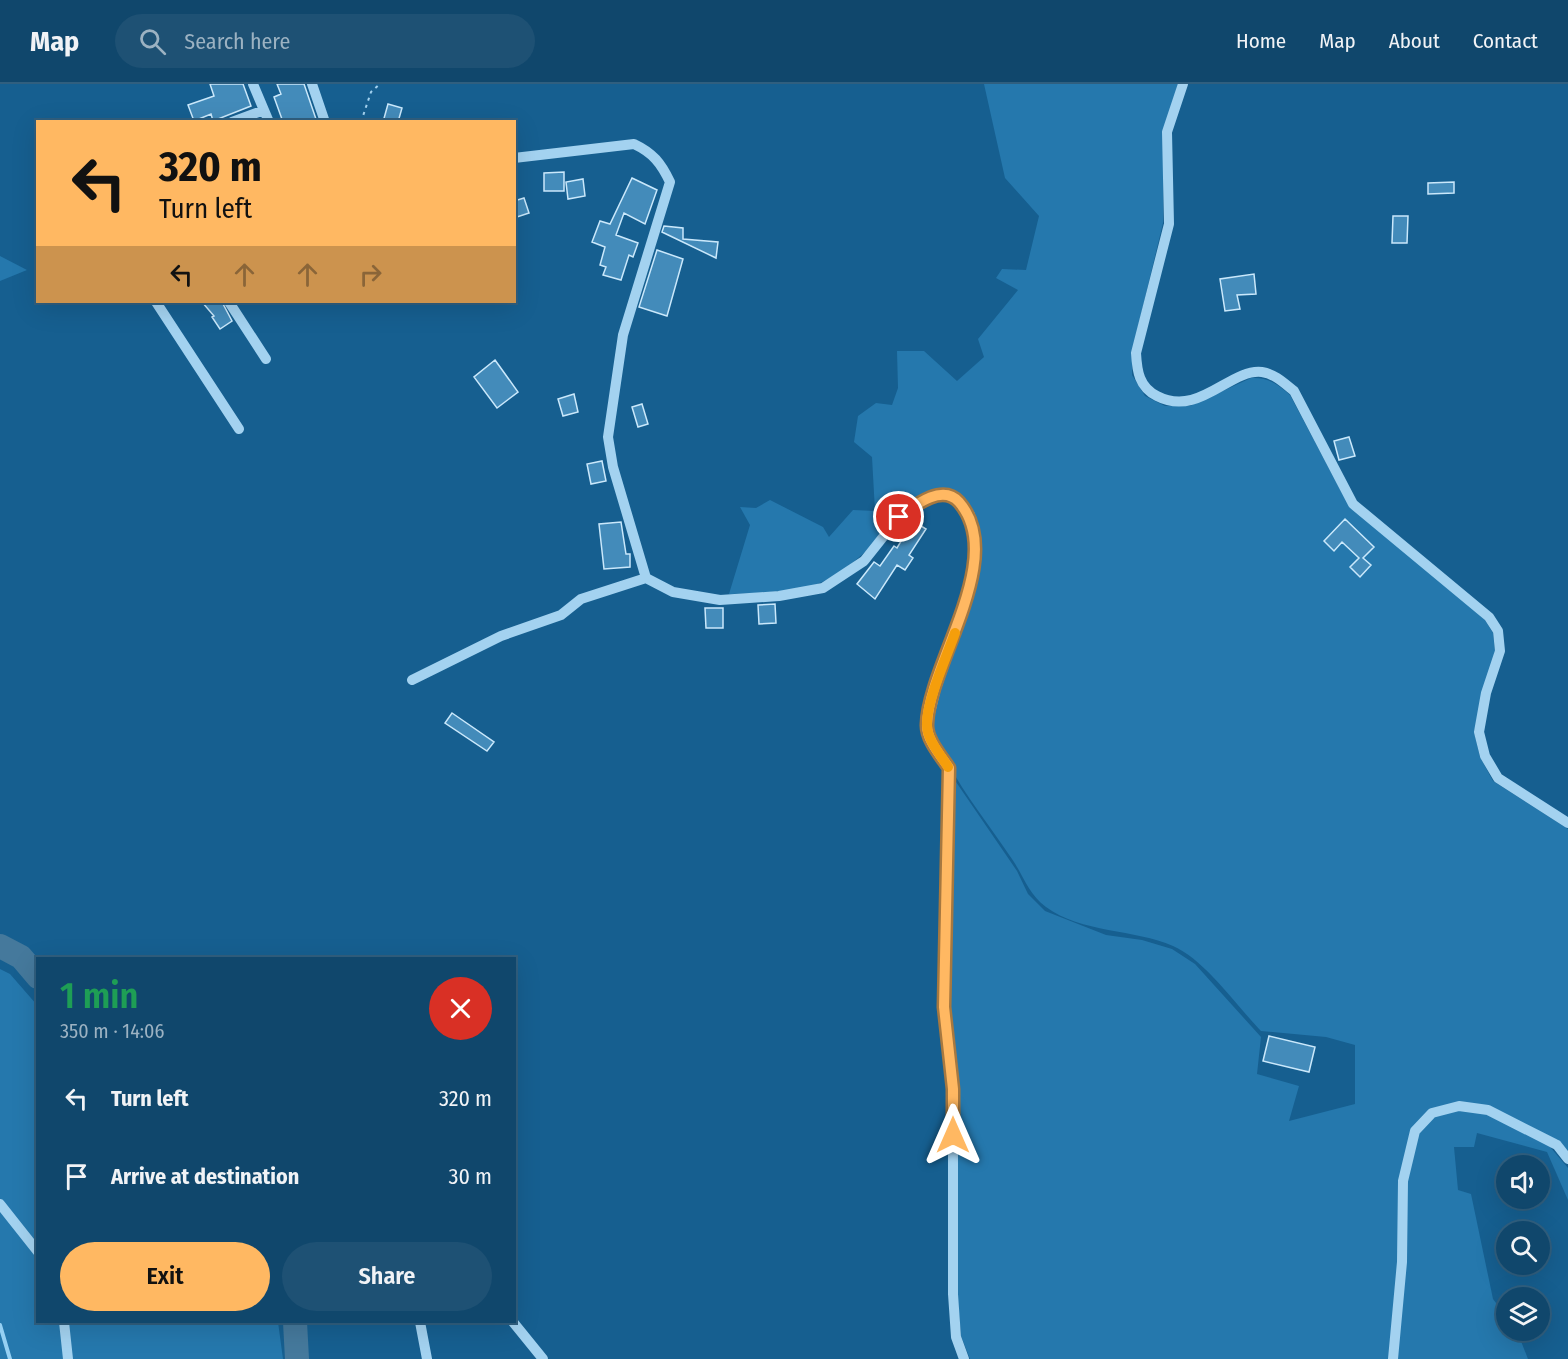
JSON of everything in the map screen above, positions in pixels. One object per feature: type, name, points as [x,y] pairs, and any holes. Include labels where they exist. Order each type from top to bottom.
[{"type":"street","points":[[253,84],[268,120]]},
{"type":"street","points":[[312,84],[324,120]]},
{"type":"street","points":[[1182,84],[1167,132],[1169,224],[1137,353],[1137,374],[1148,392],[1167,401],[1190,401],[1249,373],[1262,372],[1278,378],[1294,391],[1353,504],[1489,617],[1498,632],[1500,651],[1486,693],[1479,732],[1485,756],[1498,778],[1568,823]]},
{"type":"street","points":[[237,120],[264,110]]},
{"type":"street","points":[[516,159],[634,144],[649,151],[662,163],[670,182],[623,335],[608,437],[613,467],[646,578]]},
{"type":"street","points":[[157,303],[239,429]]},
{"type":"street","points":[[230,303],[266,359]]},
{"type":"street","points":[[412,680],[501,636],[561,615],[581,599],[646,578],[673,592],[720,600],[778,596],[823,588],[864,561],[899,517],[923,499],[942,495],[956,499],[970,515],[975,541],[969,594],[936,688],[927,725],[931,740],[949,768],[944,1007],[953,1089],[952,1293],[956,1337],[964,1359]]},
{"type":"street","points":[[1393,1359],[1402,1262],[1403,1181],[1415,1131],[1432,1113],[1459,1106],[1488,1110],[1557,1145],[1568,1159]]},
{"type":"street","points":[[0,1204],[36,1249]]},
{"type":"street","points":[[64,1323],[68,1359]]},
{"type":"street","points":[[420,1323],[427,1359]]},
{"type":"street","points":[[514,1323],[543,1359]]},
{"type":"path","points":[[362,120],[371,92],[380,84]]},
{"type":"shaded area","points":[[984,84],[1178,84],[1163,132],[1163,223],[1132,352],[1132,375],[1145,396],[1165,406],[1190,406],[1251,378],[1267,380],[1281,388],[1290,395],[1349,506],[1470,606],[1485,620],[1493,633],[1495,651],[1474,732],[1480,757],[1493,781],[1568,829],[1568,1151],[1557,1139],[1551,1148],[1568,1168],[1568,1200],[1547,1152],[1477,1133],[1474,1147],[1454,1147],[1458,1190],[1471,1194],[1493,1299],[1496,1303],[1496,1341],[1521,1341],[1528,1359],[970,1359],[961,1336],[957,1290],[958,1090],[949,1007],[954,779],[1017,871],[1028,894],[1045,911],[1106,935],[1142,940],[1172,949],[1195,964],[1261,1037],[1257,1074],[1299,1086],[1289,1121],[1355,1104],[1355,1045],[1326,1037],[1261,1031],[1208,972],[1173,946],[1142,936],[1075,922],[1046,907],[1031,891],[951,770],[936,738],[934,725],[936,708],[947,668],[969,611],[980,553],[977,523],[972,510],[963,498],[946,490],[921,494],[862,554],[843,570],[822,582],[790,590],[729,594],[750,525],[740,507],[756,508],[770,500],[823,527],[829,537],[853,510],[875,511],[872,457],[854,442],[858,416],[876,403],[892,405],[898,388],[897,351],[924,351],[957,381],[984,357],[978,339],[1018,290],[996,278],[1002,269],[1026,270],[1039,216],[1005,178]]},
{"type":"shaded area","points":[[0,256],[27,270],[0,281]]},
{"type":"shaded area","points":[[0,969],[10,974],[36,1004],[36,1323],[278,1323],[283,1359],[0,1359]]},
{"type":"building","points":[[210,84],[243,84],[251,106],[216,120],[213,120],[211,114],[194,120],[188,105],[214,96]]},
{"type":"building","points":[[277,84],[304,84],[316,120],[282,120],[274,97],[281,94]]},
{"type":"building","points":[[388,104],[402,108],[399,120],[384,120]]},
{"type":"building","points":[[564,172],[564,191],[544,191],[544,173]]},
{"type":"building","points":[[632,178],[657,190],[645,224],[624,213],[616,235],[638,243],[633,257],[629,255],[621,280],[603,275],[606,267],[600,265],[605,247],[592,242],[600,221],[610,224]]},
{"type":"building","points":[[583,179],[585,196],[568,199],[566,182]]},
{"type":"building","points":[[1454,182],[1454,193],[1428,194],[1428,183]]},
{"type":"building","points":[[524,198],[529,213],[516,217],[516,200]]},
{"type":"building","points":[[1393,216],[1408,216],[1407,243],[1392,243]]},
{"type":"building","points":[[664,226],[683,228],[683,239],[718,242],[716,258],[662,232]]},
{"type":"building","points":[[657,250],[683,259],[667,316],[639,307]]},
{"type":"building","points":[[1254,274],[1256,294],[1237,295],[1240,309],[1225,311],[1220,279]]},
{"type":"building","points":[[203,303],[223,303],[232,321],[220,329],[212,317],[214,316]]},
{"type":"building","points":[[495,360],[518,392],[497,408],[474,377]]},
{"type":"building","points":[[574,394],[578,412],[563,416],[558,399]]},
{"type":"building","points":[[642,404],[648,424],[638,427],[632,407]]},
{"type":"building","points":[[1349,437],[1355,456],[1339,460],[1334,441]]},
{"type":"building","points":[[602,461],[606,481],[591,484],[587,464]]},
{"type":"building","points":[[1345,519],[1374,547],[1363,558],[1371,565],[1360,577],[1350,567],[1359,558],[1342,542],[1334,551],[1324,541]]},
{"type":"building","points":[[913,521],[926,529],[909,555],[913,558],[905,570],[897,565],[875,599],[857,584],[874,562],[880,566],[894,546],[897,548]]},
{"type":"building","points":[[621,522],[626,554],[630,554],[630,567],[604,569],[599,524]]},
{"type":"building","points":[[775,604],[776,623],[759,624],[758,605]]},
{"type":"building","points":[[705,608],[723,608],[723,628],[706,628]]},
{"type":"building","points":[[452,713],[494,742],[487,751],[445,723]]},
{"type":"building","points":[[1269,1036],[1315,1047],[1309,1072],[1263,1061]]},
{"type":"waterway","points":[[0,946],[21,957],[36,975]]},
{"type":"waterway","points":[[295,1323],[297,1359]]},
{"type":"waterway","points":[[0,1325],[10,1359]]},
{"type":"slow traffic","points":[[948,767],[931,740],[927,725],[936,688],[955,633]]},
{"type":"route","points":[[899,517],[923,499],[942,495],[956,499],[970,515],[975,541],[969,594],[936,688],[927,725],[931,740],[949,768],[950,813],[945,893],[944,1007],[953,1089],[953,1135]]}]
